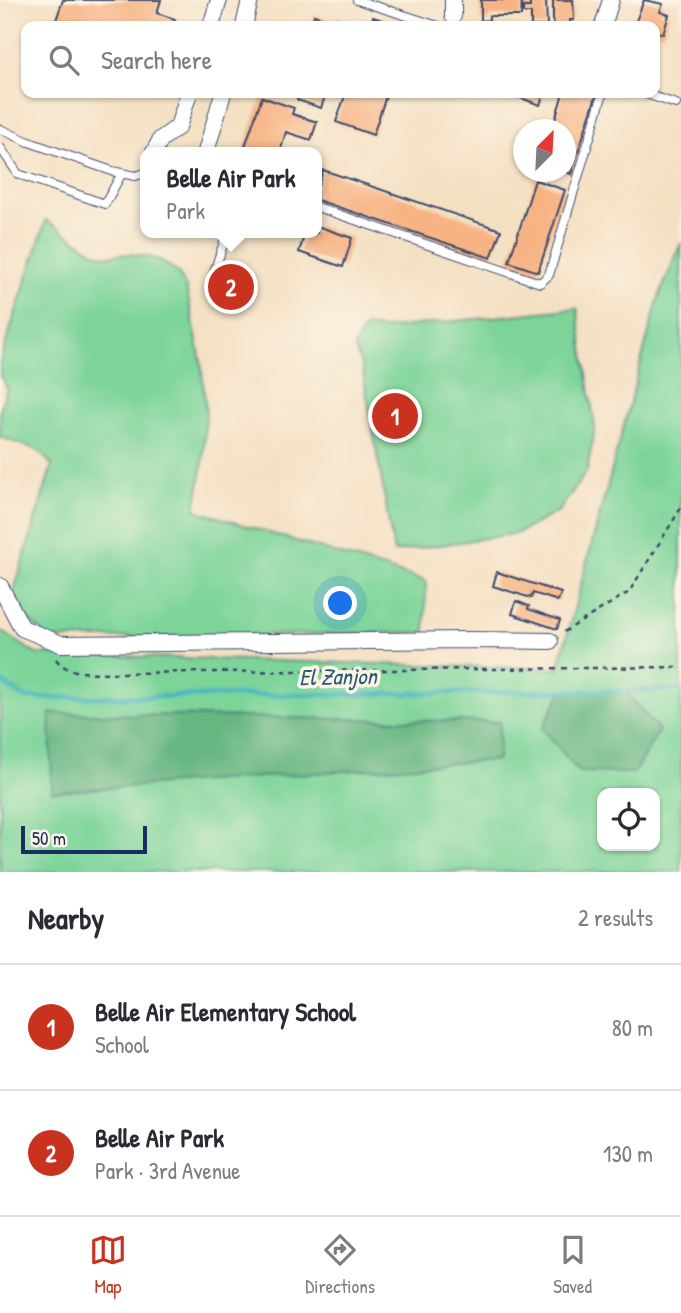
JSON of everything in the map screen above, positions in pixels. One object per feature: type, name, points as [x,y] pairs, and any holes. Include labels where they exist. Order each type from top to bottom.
[{"type":"street","points":[[213,21],[219,0]]},
{"type":"street","points":[[245,21],[250,0]]},
{"type":"street","points":[[605,21],[611,0]]},
{"type":"street","points":[[157,147],[161,139],[178,127],[187,98]]},
{"type":"street","points":[[207,147],[222,98]]},
{"type":"street","points":[[0,586],[22,628],[61,644],[550,641]]},
{"type":"lane","points":[[357,0],[422,21]]},
{"type":"lane","points":[[322,209],[540,283],[549,275],[602,98]]},
{"type":"lane","points":[[660,98],[676,103]]},
{"type":"lane","points":[[0,129],[29,142],[122,173],[140,174]]},
{"type":"lane","points":[[0,147],[18,174],[105,204],[122,173]]},
{"type":"lane","points":[[210,284],[226,238]]},
{"type":"path","points":[[550,641],[629,592],[681,508]]},
{"type":"path","points":[[50,639],[52,654],[61,665],[88,672],[681,667]]},
{"type":"green space","points":[[46,220],[94,252],[105,256],[127,254],[162,261],[178,273],[186,287],[201,361],[206,414],[203,462],[195,510],[426,581],[425,632],[50,639],[10,604],[52,465],[38,450],[0,437],[0,410],[7,388],[0,376],[0,361]]},
{"type":"green space","points":[[681,243],[681,872],[0,872],[0,630],[36,654],[558,669],[658,299]]},
{"type":"green space","points":[[577,308],[595,427],[587,471],[559,511],[518,533],[394,552],[362,367],[354,346],[365,327],[381,329]]},
{"type":"green space","points":[[562,692],[626,692],[659,730],[634,773],[579,772],[542,728]]},
{"type":"green space","points":[[50,713],[500,722],[498,760],[52,792]]},
{"type":"building","points":[[63,0],[161,0],[157,13],[175,19],[174,21],[56,21]]},
{"type":"building","points":[[481,0],[522,0],[521,16],[489,16],[489,20],[481,21]]},
{"type":"building","points":[[530,0],[546,0],[547,21],[531,21],[531,13],[523,13],[523,7],[530,7]]},
{"type":"building","points":[[553,0],[573,0],[574,20],[553,21]]},
{"type":"building","points":[[644,0],[663,4],[660,12],[669,15],[663,34],[660,33],[660,21],[636,21]]},
{"type":"building","points":[[314,15],[332,21],[312,21]]},
{"type":"building","points":[[262,98],[294,108],[292,114],[317,122],[311,140],[286,132],[282,147],[245,147]]},
{"type":"building","points":[[298,98],[324,98],[321,108],[297,100]]},
{"type":"building","points":[[344,98],[385,98],[373,135],[336,122]]},
{"type":"building","points":[[521,98],[542,98],[540,105]]},
{"type":"building","points":[[562,98],[595,98],[576,158],[576,119],[555,119]]},
{"type":"building","points":[[323,170],[501,230],[491,258],[322,202]]},
{"type":"building","points":[[534,182],[565,190],[538,272],[509,262]]},
{"type":"building","points":[[322,228],[352,238],[343,267],[299,252],[303,238],[322,238]]},
{"type":"building","points":[[497,572],[561,593],[558,601],[533,593],[531,598],[493,586]]},
{"type":"building","points":[[516,601],[529,606],[528,609],[560,620],[557,629],[512,614]]},
{"type":"waterway","name":"El Zanjon","points":[[0,681],[26,698],[681,690]]},
{"type":"place","name":"Belle Air Park","points":[[231,287]]},
{"type":"place","name":"Belle Air Elementary School","points":[[395,416]]}]
